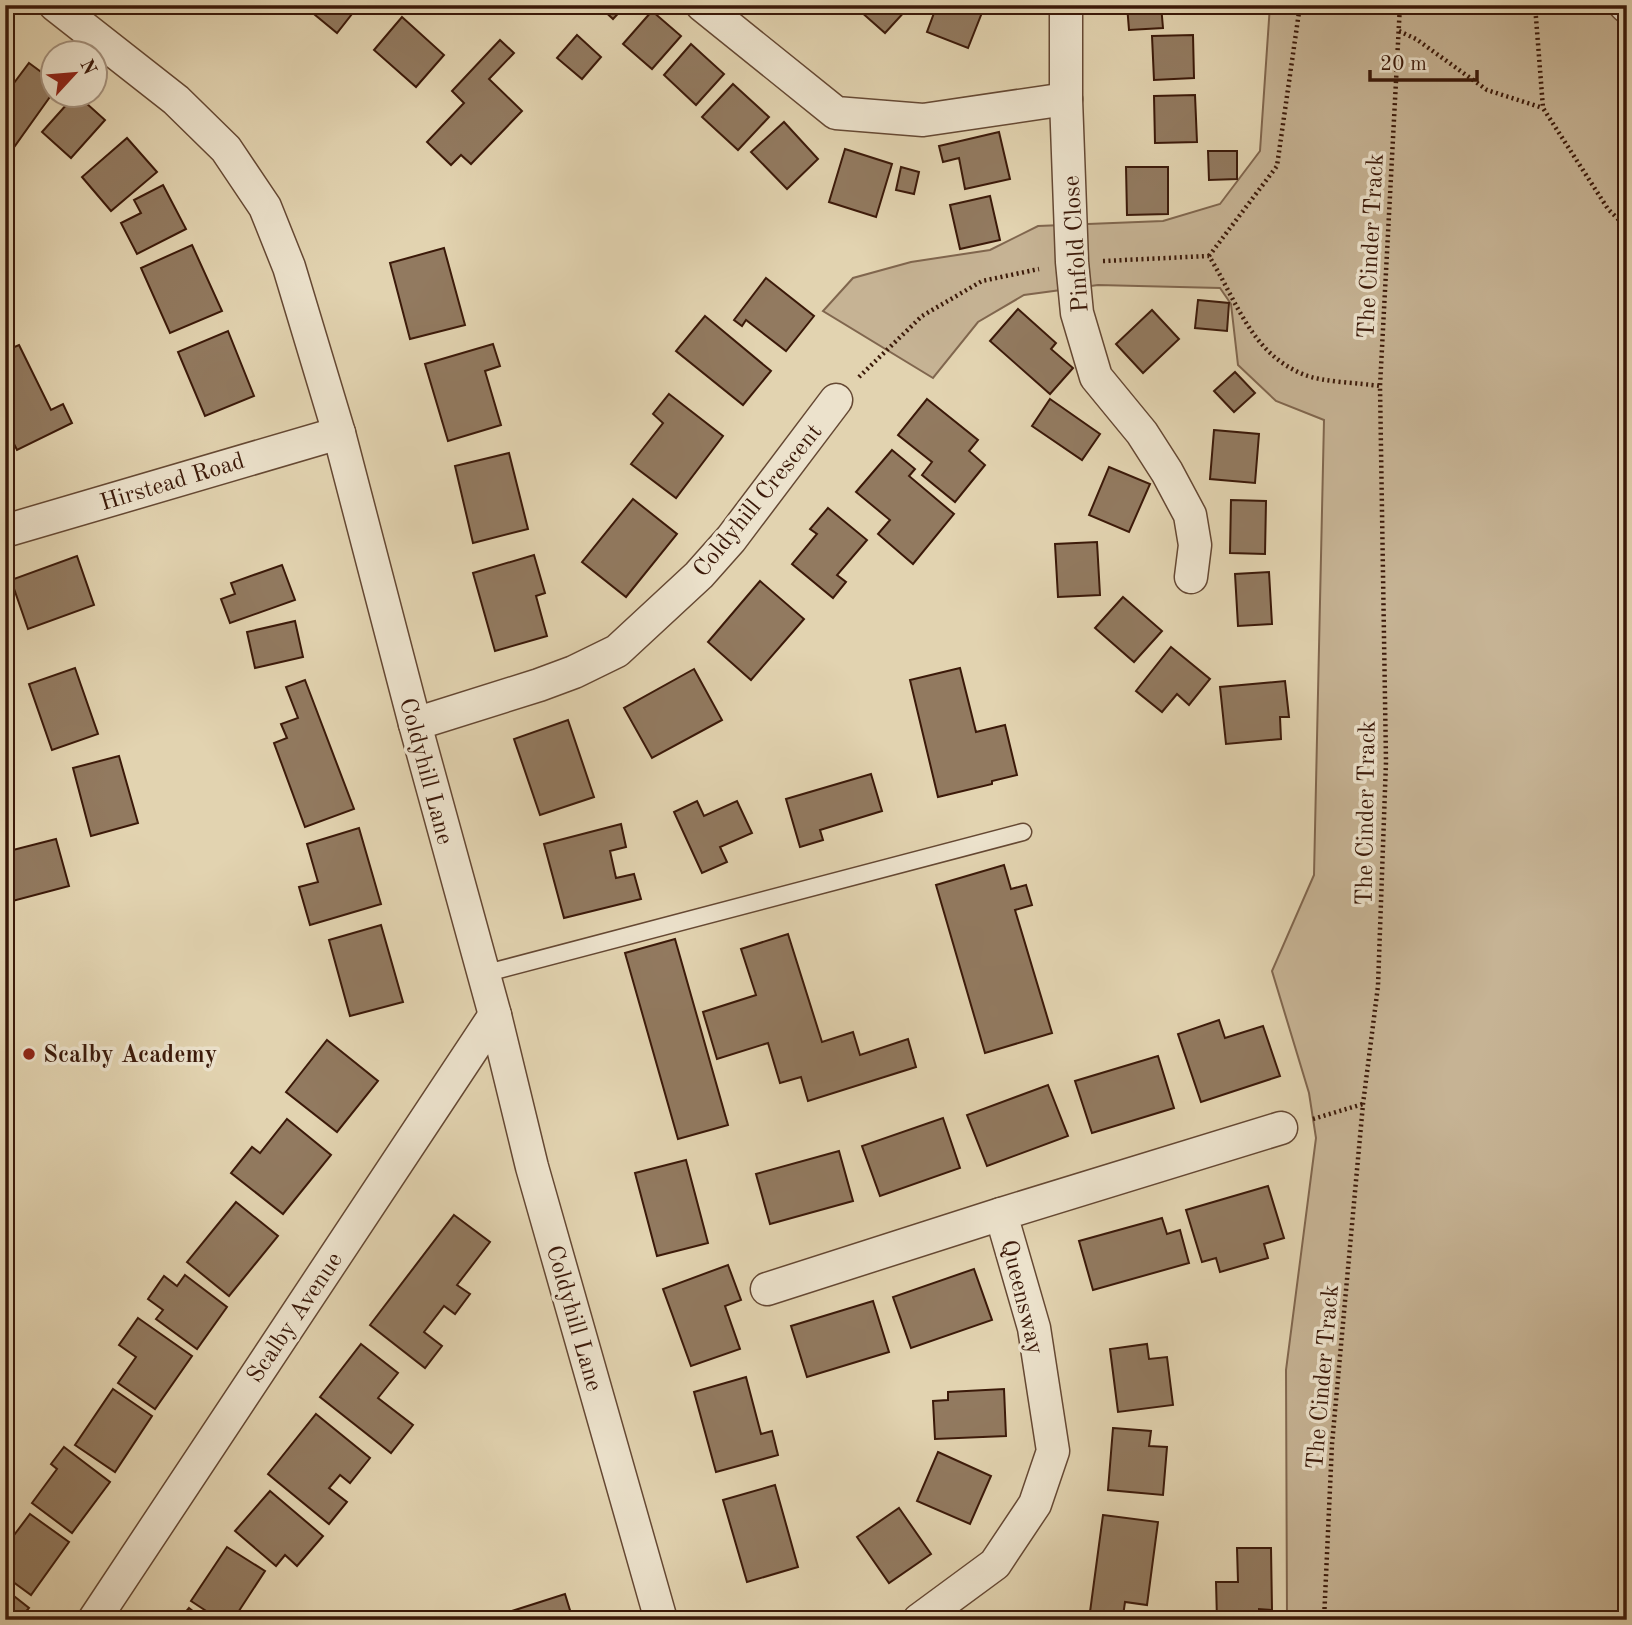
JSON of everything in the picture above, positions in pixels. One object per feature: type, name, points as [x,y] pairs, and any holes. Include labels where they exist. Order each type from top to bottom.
[{"type":"street","name":"Coldyhill Lane","points":[[55,5],[176,100],[226,149],[265,207],[293,279],[339,432],[495,1015],[532,1167],[661,1620]]},
{"type":"street","points":[[702,5],[836,113],[923,120],[1066,99]]},
{"type":"street","name":"Pinfold Close","points":[[1066,5],[1066,99],[1072,262],[1077,313],[1096,377],[1142,433],[1190,515],[1195,545],[1191,577]]},
{"type":"street","name":"Coldyhill Crescent","points":[[415,724],[551,681],[617,651],[699,575],[731,539],[836,400]]},
{"type":"street","name":"Hirstead Road","points":[[5,531],[339,432]]},
{"type":"street","name":"Scalby Avenue","points":[[94,1620],[495,1015]]},
{"type":"street","name":"Queensway","points":[[935,1616],[995,1564],[1035,1504],[1053,1451],[1034,1328],[1001,1214],[1282,1128]]},
{"type":"street","points":[[767,1289],[1001,1214]]},
{"type":"lane","points":[[484,974],[1023,832]]},
{"type":"path","points":[[1209,256],[1276,166],[1300,5]]},
{"type":"path","name":"The Cinder Track","points":[[1324,1620],[1332,1444],[1363,1104],[1378,986],[1386,762],[1380,386],[1400,5]]},
{"type":"path","points":[[1535,5],[1544,108],[1608,209],[1627,228]]},
{"type":"path","points":[[1399,31],[1416,39],[1487,90],[1544,108]]},
{"type":"path","points":[[836,400],[922,316],[982,281],[1072,262],[1209,256]]},
{"type":"path","points":[[1209,256],[1224,279],[1247,328],[1275,358],[1306,376],[1380,386]]},
{"type":"path","points":[[1282,1128],[1363,1104]]},
{"type":"shaded area","points":[[1270,5],[1610,5],[1627,19],[1627,1620],[1287,1620],[1286,1370],[1316,1138],[1309,1093],[1272,971],[1314,875],[1324,420],[1276,401],[1238,365],[1231,304],[1220,288],[1098,285],[1024,295],[978,322],[933,378],[823,311],[853,278],[911,262],[990,250],[1038,226],[1163,221],[1220,204],[1260,151]]},
{"type":"building","points":[[303,5],[359,5],[337,33]]},
{"type":"building","points":[[598,5],[626,5],[613,19]]},
{"type":"building","points":[[866,5],[903,5],[907,9],[885,33],[860,11]]},
{"type":"building","points":[[937,5],[985,5],[968,48],[927,32]]},
{"type":"building","points":[[1127,5],[1161,5],[1163,28],[1129,30]]},
{"type":"building","points":[[652,11],[681,36],[652,69],[623,44]]},
{"type":"building","points":[[402,17],[444,55],[416,87],[374,50]]},
{"type":"building","points":[[577,35],[601,57],[582,79],[557,58]]},
{"type":"building","points":[[1193,35],[1194,78],[1154,80],[1152,36]]},
{"type":"building","points":[[500,40],[514,53],[489,79],[522,111],[471,164],[461,155],[451,165],[427,142],[464,103],[452,91]]},
{"type":"building","points":[[691,44],[724,74],[696,105],[664,75]]},
{"type":"building","points":[[29,63],[38,70],[38,108],[42,108],[12,150],[5,145],[5,95]]},
{"type":"building","points":[[733,84],[769,117],[738,150],[702,117]]},
{"type":"building","points":[[1195,95],[1197,142],[1155,143],[1154,96]]},
{"type":"building","points":[[63,108],[92,108],[105,120],[71,158],[42,132]]},
{"type":"building","points":[[784,122],[818,159],[787,189],[751,152]]},
{"type":"building","points":[[999,132],[1010,179],[965,189],[959,158],[943,162],[939,146]]},
{"type":"building","points":[[127,138],[157,172],[111,211],[82,177]]},
{"type":"building","points":[[845,149],[892,164],[876,217],[829,202]]},
{"type":"building","points":[[1208,151],[1237,151],[1237,179],[1209,180]]},
{"type":"building","points":[[901,167],[919,172],[914,194],[896,190]]},
{"type":"building","points":[[1126,167],[1168,167],[1168,214],[1127,215]]},
{"type":"building","points":[[163,185],[186,229],[137,254],[121,223],[141,213],[134,200]]},
{"type":"building","points":[[990,196],[1000,240],[960,249],[950,205]]},
{"type":"building","points":[[192,245],[222,311],[170,333],[141,268]]},
{"type":"building","points":[[444,248],[465,325],[410,339],[390,263]]},
{"type":"building","points":[[766,278],[814,316],[786,351],[746,320],[742,326],[734,320]]},
{"type":"building","points":[[1198,300],[1229,303],[1227,331],[1195,328]]},
{"type":"building","points":[[1018,309],[1056,343],[1051,349],[1073,368],[1050,394],[990,341]]},
{"type":"building","points":[[1152,310],[1179,339],[1143,373],[1116,344]]},
{"type":"building","points":[[705,316],[771,371],[743,405],[676,351]]},
{"type":"building","points":[[228,331],[254,396],[205,416],[178,352]]},
{"type":"building","points":[[493,344],[500,366],[485,371],[501,425],[448,441],[425,364]]},
{"type":"building","points":[[19,345],[51,410],[63,404],[72,423],[17,450],[5,426],[5,351]]},
{"type":"building","points":[[1235,372],[1255,393],[1234,412],[1214,391]]},
{"type":"building","points":[[669,394],[723,436],[676,498],[631,464],[663,423],[653,414]]},
{"type":"building","points":[[927,399],[978,440],[969,451],[985,465],[955,502],[922,475],[932,462],[898,435]]},
{"type":"building","points":[[1050,399],[1100,434],[1082,460],[1032,426]]},
{"type":"building","points":[[1214,430],[1259,434],[1255,483],[1210,479]]},
{"type":"building","points":[[892,450],[915,469],[909,476],[954,514],[913,564],[878,534],[890,520],[856,492]]},
{"type":"building","points":[[509,453],[528,529],[473,543],[455,466]]},
{"type":"building","points":[[1109,467],[1150,484],[1129,532],[1089,515]]},
{"type":"building","points":[[633,499],[677,534],[626,597],[582,562]]},
{"type":"building","points":[[1231,500],[1266,501],[1265,554],[1230,553]]},
{"type":"building","points":[[828,508],[867,540],[837,575],[846,582],[833,598],[792,564],[817,534],[810,529]]},
{"type":"building","points":[[1097,542],[1100,595],[1058,597],[1055,544]]},
{"type":"building","points":[[534,555],[545,593],[536,596],[547,636],[495,651],[473,573]]},
{"type":"building","points":[[77,556],[94,605],[28,629],[11,580]]},
{"type":"building","points":[[282,565],[295,600],[230,623],[221,599],[235,594],[231,583]]},
{"type":"building","points":[[1269,572],[1272,624],[1238,626],[1235,574]]},
{"type":"building","points":[[760,581],[804,619],[751,680],[708,642]]},
{"type":"building","points":[[1123,597],[1162,631],[1134,662],[1095,628]]},
{"type":"building","points":[[295,621],[303,657],[255,668],[247,632]]},
{"type":"building","points":[[1171,647],[1210,679],[1189,705],[1177,694],[1162,712],[1136,691]]},
{"type":"building","points":[[75,668],[98,734],[52,750],[29,684]]},
{"type":"building","points":[[960,668],[976,732],[1005,725],[1017,775],[938,797],[910,680]]},
{"type":"building","points":[[694,669],[722,720],[652,758],[624,708]]},
{"type":"building","points":[[305,680],[354,809],[305,827],[274,743],[287,738],[281,724],[298,718],[286,687]]},
{"type":"building","points":[[1285,681],[1289,717],[1280,717],[1281,739],[1226,744],[1220,687]]},
{"type":"building","points":[[568,720],[594,797],[540,815],[514,739]]},
{"type":"building","points":[[119,756],[138,823],[91,836],[73,768]]},
{"type":"building","points":[[871,774],[882,811],[820,830],[823,840],[800,847],[786,799]]},
{"type":"building","points":[[697,801],[704,816],[737,801],[752,833],[720,847],[727,862],[702,873],[674,812]]},
{"type":"building","points":[[621,824],[626,847],[610,851],[616,878],[634,874],[641,899],[564,918],[544,844]]},
{"type":"building","points":[[359,828],[381,904],[310,925],[299,887],[318,882],[307,844]]},
{"type":"building","points":[[56,839],[69,886],[5,903],[5,852]]},
{"type":"building","points":[[1004,865],[1011,889],[1026,885],[1032,905],[1015,910],[1052,1033],[985,1053],[936,885]]},
{"type":"building","points":[[381,925],[403,1002],[350,1016],[329,940]]},
{"type":"building","points":[[788,934],[822,1042],[853,1032],[860,1055],[908,1039],[916,1067],[808,1101],[801,1077],[780,1083],[768,1043],[717,1059],[703,1012],[756,995],[741,949]]},
{"type":"building","points":[[675,939],[728,1125],[678,1139],[625,953]]},
{"type":"building","points":[[1219,1020],[1225,1038],[1263,1026],[1280,1076],[1201,1102],[1178,1034]]},
{"type":"building","points":[[327,1040],[378,1081],[337,1132],[286,1092]]},
{"type":"building","points":[[1158,1056],[1174,1108],[1092,1133],[1075,1081]]},
{"type":"building","points":[[1048,1085],[1068,1136],[987,1166],[967,1115]]},
{"type":"building","points":[[943,1118],[960,1168],[880,1196],[862,1146]]},
{"type":"building","points":[[287,1119],[331,1155],[283,1214],[231,1173],[252,1147],[260,1153]]},
{"type":"building","points":[[839,1151],[853,1201],[770,1224],[756,1174]]},
{"type":"building","points":[[686,1160],[708,1243],[657,1256],[635,1173]]},
{"type":"building","points":[[1268,1186],[1284,1238],[1264,1244],[1268,1258],[1220,1272],[1216,1258],[1202,1262],[1186,1210]]},
{"type":"building","points":[[236,1202],[278,1236],[229,1296],[187,1262]]},
{"type":"building","points":[[454,1215],[490,1242],[457,1285],[470,1294],[455,1314],[444,1306],[424,1332],[442,1346],[425,1368],[370,1325]]},
{"type":"building","points":[[1162,1218],[1167,1234],[1180,1230],[1189,1263],[1093,1290],[1079,1241]]},
{"type":"building","points":[[728,1265],[741,1300],[725,1306],[740,1349],[691,1366],[663,1289]]},
{"type":"building","points":[[974,1269],[992,1320],[911,1348],[893,1297]]},
{"type":"building","points":[[185,1275],[227,1307],[197,1349],[156,1319],[163,1310],[148,1299],[164,1276],[177,1286]]},
{"type":"building","points":[[873,1301],[889,1352],[807,1377],[791,1326]]},
{"type":"building","points":[[138,1318],[192,1356],[155,1409],[118,1383],[136,1357],[119,1345]]},
{"type":"building","points":[[361,1344],[398,1373],[378,1398],[413,1425],[391,1453],[320,1397]]},
{"type":"building","points":[[1147,1344],[1149,1359],[1167,1357],[1173,1405],[1118,1412],[1110,1349]]},
{"type":"building","points":[[746,1377],[761,1434],[772,1431],[778,1455],[716,1472],[694,1392]]},
{"type":"building","points":[[113,1389],[152,1416],[115,1472],[75,1445]]},
{"type":"building","points":[[1004,1389],[1006,1436],[935,1439],[933,1401],[948,1400],[948,1392]]},
{"type":"building","points":[[316,1414],[370,1458],[350,1483],[340,1475],[329,1488],[347,1502],[329,1524],[268,1474]]},
{"type":"building","points":[[1113,1428],[1151,1431],[1149,1446],[1167,1447],[1163,1495],[1108,1490]]},
{"type":"building","points":[[64,1447],[110,1482],[72,1533],[32,1503],[57,1469],[51,1464]]},
{"type":"building","points":[[938,1452],[991,1476],[970,1524],[917,1501]]},
{"type":"building","points":[[775,1485],[798,1567],[747,1582],[723,1500]]},
{"type":"building","points":[[270,1491],[323,1536],[297,1566],[285,1555],[276,1566],[235,1531]]},
{"type":"building","points":[[899,1508],[931,1554],[889,1583],[857,1537]]},
{"type":"building","points":[[30,1514],[69,1542],[31,1595],[5,1576],[5,1547]]},
{"type":"building","points":[[1103,1515],[1158,1522],[1147,1605],[1125,1602],[1123,1616],[1090,1612]]},
{"type":"building","points":[[227,1547],[265,1571],[233,1620],[220,1620],[191,1601]]},
{"type":"building","points":[[1237,1548],[1271,1548],[1272,1610],[1259,1609],[1259,1620],[1217,1620],[1216,1582],[1238,1582]]},
{"type":"building","points":[[5,1589],[29,1608],[19,1620],[5,1620]]},
{"type":"building","points":[[565,1594],[573,1620],[515,1620],[512,1611]]},
{"type":"building","points":[[189,1608],[204,1620],[179,1620]]},
{"type":"place","name":"Scalby Academy","points":[[29,1054]]}]
